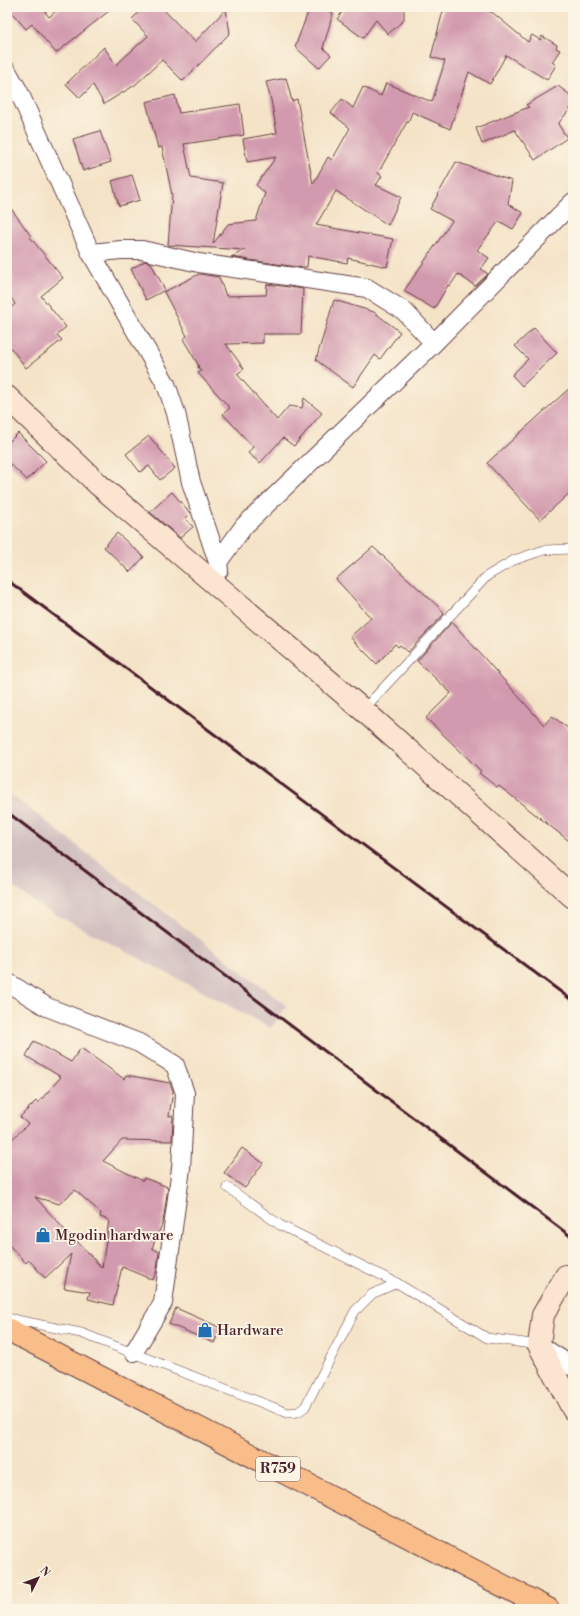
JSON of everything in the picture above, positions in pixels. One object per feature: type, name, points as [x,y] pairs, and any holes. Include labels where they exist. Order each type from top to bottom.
[{"type":"main road","name":"R759","points":[[7,1329],[548,1609]]},
{"type":"street","points":[[7,71],[19,92],[91,253],[166,384],[176,413],[191,482],[218,562],[221,589]]},
{"type":"street","points":[[218,562],[244,526],[434,344],[573,202]]},
{"type":"street","points":[[91,253],[142,250],[199,263],[367,288],[404,311],[434,344]]},
{"type":"street","points":[[7,397],[99,485],[363,710],[573,897]]},
{"type":"street","points":[[7,982],[48,1007],[139,1043],[175,1065],[185,1093],[181,1168],[163,1303],[134,1352]]},
{"type":"street","points":[[566,1276],[543,1315],[539,1345],[573,1409]]},
{"type":"street","points":[[539,1345],[573,1367]]},
{"type":"lane","points":[[363,710],[487,576],[514,560],[544,550],[573,549]]},
{"type":"lane","points":[[227,1187],[280,1225],[397,1283],[487,1338],[539,1345]]},
{"type":"lane","points":[[7,1318],[81,1333],[134,1352],[288,1413],[298,1412],[306,1407],[355,1312],[372,1294],[397,1283]]},
{"type":"shaded area","points":[[7,792],[287,1006],[271,1028],[38,905],[7,882]]},
{"type":"building","points":[[7,7],[51,7],[45,12],[49,17],[61,7],[114,7],[56,53],[32,24],[26,29]]},
{"type":"building","points":[[144,7],[161,7],[195,42],[226,9],[230,33],[183,81],[162,60],[135,85],[104,104],[93,85],[80,98],[66,84],[104,47],[116,65],[148,36],[132,19]]},
{"type":"building","points":[[310,7],[320,7],[333,13],[323,48],[331,55],[319,68],[295,47]]},
{"type":"building","points":[[346,7],[404,7],[404,20],[388,34],[376,20],[363,38],[337,19]]},
{"type":"building","points":[[444,7],[478,7],[493,13],[528,42],[532,35],[540,40],[542,36],[557,45],[556,48],[560,50],[552,62],[556,65],[547,80],[506,55],[490,84],[469,72],[450,129],[412,112],[408,123],[407,122],[378,173],[382,176],[376,185],[401,197],[388,225],[336,191],[316,225],[393,239],[387,267],[348,258],[347,263],[308,256],[307,267],[303,268],[231,257],[245,250],[168,245],[172,195],[162,147],[158,148],[146,102],[175,95],[179,113],[240,104],[244,135],[184,144],[191,178],[223,183],[213,244],[228,224],[256,221],[265,193],[256,185],[276,157],[247,162],[243,139],[277,133],[266,82],[286,78],[292,101],[297,99],[313,184],[328,157],[332,160],[350,128],[331,113],[342,99],[353,108],[363,87],[381,96],[386,83],[432,102],[445,61],[431,57]]},
{"type":"building","points":[[558,86],[573,97],[573,105],[558,124],[567,138],[535,160],[515,130],[482,144],[476,128],[529,107],[526,105]]},
{"type":"building","points":[[100,131],[111,162],[83,171],[73,139]]},
{"type":"building","points":[[456,162],[512,181],[508,204],[523,213],[513,229],[499,221],[477,250],[489,258],[481,269],[488,274],[475,286],[458,274],[450,286],[448,285],[434,309],[404,291],[452,221],[430,209]]},
{"type":"building","points":[[132,175],[140,200],[119,206],[112,181]]},
{"type":"building","points":[[7,203],[31,236],[30,237],[63,278],[41,296],[66,327],[57,335],[62,340],[26,368],[7,343],[7,311],[15,304],[7,291]]},
{"type":"building","points":[[145,261],[151,263],[165,290],[146,300],[131,269]]},
{"type":"building","points":[[199,274],[219,277],[226,296],[266,295],[267,284],[303,289],[301,334],[263,334],[263,343],[226,344],[244,369],[237,374],[277,420],[289,406],[302,408],[304,398],[322,413],[294,446],[283,438],[260,463],[248,453],[253,447],[223,414],[230,408],[198,373],[201,371],[198,367],[199,366],[183,339],[187,336],[164,292]]},
{"type":"building","points":[[334,300],[374,312],[400,332],[380,359],[375,355],[353,387],[316,360]]},
{"type":"building","points":[[534,328],[557,353],[522,386],[512,375],[528,359],[515,346]]},
{"type":"building","points":[[573,385],[573,490],[540,520],[487,463]]},
{"type":"building","points":[[18,433],[46,461],[27,480],[7,461],[7,444]]},
{"type":"building","points":[[149,436],[175,468],[160,480],[149,466],[140,472],[126,454]]},
{"type":"building","points":[[172,492],[190,513],[185,518],[193,527],[180,538],[150,512]]},
{"type":"building","points":[[117,533],[144,557],[130,572],[104,547]]},
{"type":"building","points":[[373,547],[440,608],[444,614],[408,652],[400,645],[398,647],[395,644],[377,664],[350,637],[371,618],[336,579]]},
{"type":"building","points":[[452,622],[544,725],[552,716],[573,732],[573,844],[499,786],[497,787],[479,773],[481,771],[426,718],[451,693],[417,661]]},
{"type":"building","points":[[34,1041],[71,1062],[81,1048],[124,1079],[126,1075],[170,1083],[173,1091],[169,1116],[173,1116],[172,1141],[122,1140],[103,1161],[143,1181],[144,1178],[168,1187],[163,1222],[152,1248],[159,1252],[157,1270],[153,1280],[122,1267],[113,1305],[88,1299],[90,1292],[64,1288],[71,1254],[45,1278],[29,1260],[26,1263],[7,1243],[7,1144],[28,1124],[20,1117],[36,1101],[38,1103],[61,1077],[26,1056]],"holes":[[[75,1190],[101,1213],[100,1217],[109,1220],[102,1268],[35,1197],[59,1204]]]},
{"type":"building","points":[[242,1148],[263,1163],[245,1188],[224,1173]]},
{"type":"building","points":[[176,1308],[221,1328],[214,1343],[169,1324]]},
{"type":"railway","points":[[7,580],[573,1001]]},
{"type":"railway","points":[[7,812],[573,1238]]},
{"type":"place","name":"Mgodin hardware","points":[[43,1235]]},
{"type":"place","name":"Hardware","points":[[205,1330]]}]
